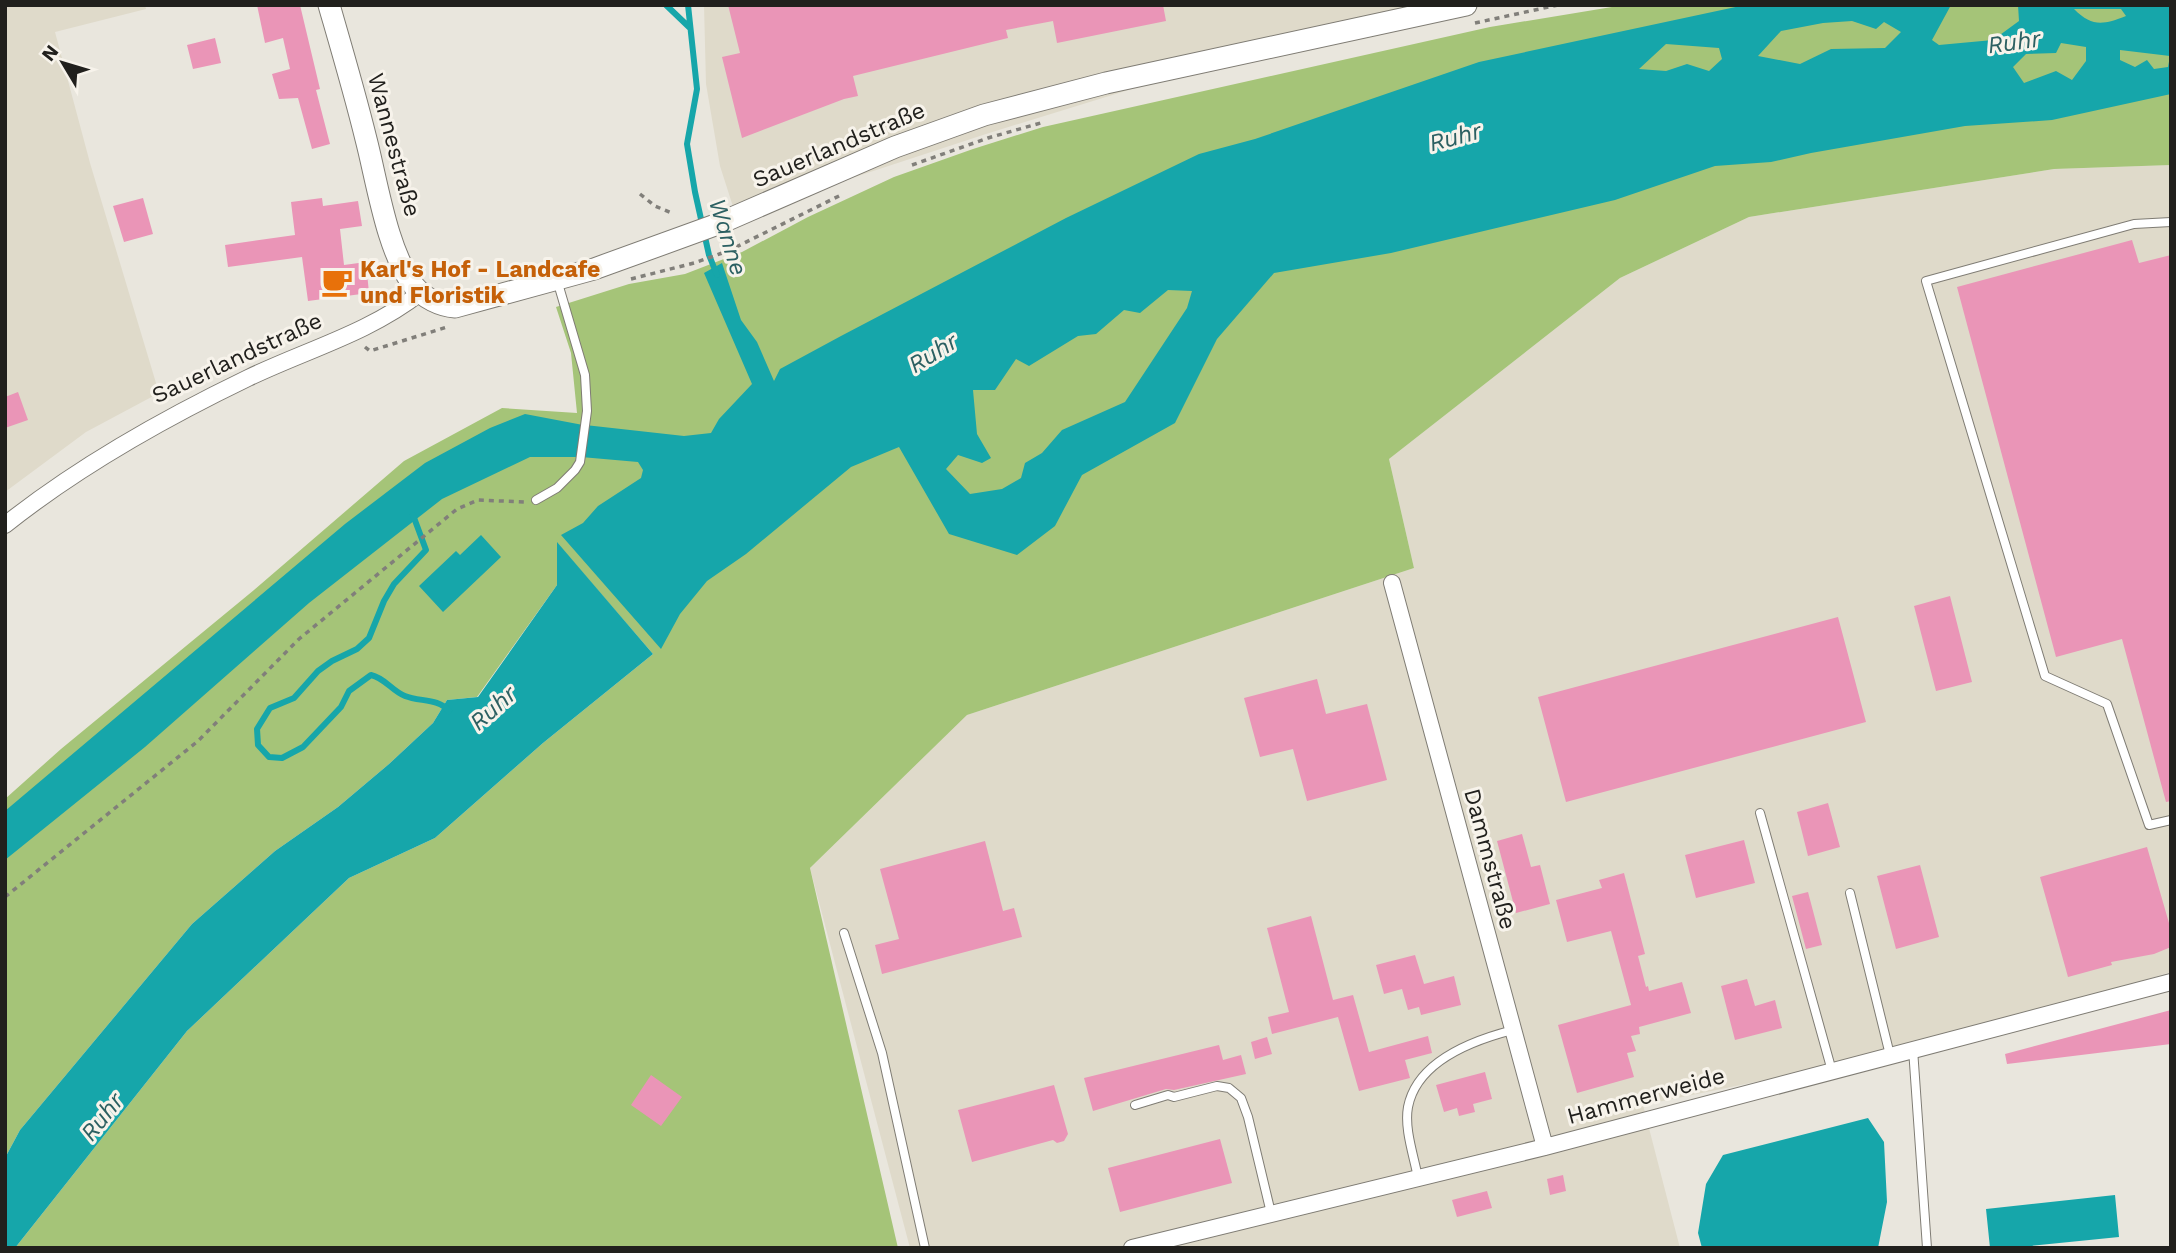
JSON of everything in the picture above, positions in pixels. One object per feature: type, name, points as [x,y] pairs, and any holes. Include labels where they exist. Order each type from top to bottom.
[{"type":"street","name":"Wannestraße","points":[[329,5],[395,246],[407,276],[420,293]]},
{"type":"street","name":"Sauerlandstraße","points":[[5,525],[48,491],[152,428],[248,378],[368,326],[420,293],[444,306],[456,307],[594,269],[718,224],[895,147],[984,116],[1106,83],[1466,5]]},
{"type":"street","name":"Dammstraße","points":[[1392,583],[1545,1147]]},
{"type":"street","name":"Hammerweide","points":[[1132,1248],[1545,1147],[2171,982]]},
{"type":"lane","points":[[2171,222],[2134,224],[1926,281],[2045,676],[2107,704],[2149,825],[2171,820]]},
{"type":"lane","points":[[536,500],[557,488],[580,462],[586,415],[585,375],[556,279]]},
{"type":"lane","points":[[1760,813],[1832,1071]]},
{"type":"lane","points":[[1850,893],[1890,1055]]},
{"type":"lane","points":[[844,933],[882,1053],[925,1248]]},
{"type":"lane","points":[[1418,1178],[1410,1137],[1408,1107],[1421,1080],[1431,1069],[1462,1048],[1485,1037],[1513,1030]]},
{"type":"lane","points":[[1913,1049],[1927,1248]]},
{"type":"lane","points":[[1135,1105],[1168,1095],[1174,1097],[1217,1086],[1228,1088],[1241,1098],[1271,1213]]},
{"type":"path","points":[[911,165],[988,138],[1052,120]]},
{"type":"path","points":[[626,280],[694,263],[728,251],[848,192]]},
{"type":"path","points":[[640,194],[655,206],[674,214]]},
{"type":"path","points":[[5,897],[198,741],[276,660],[457,509],[478,500],[536,500]]},
{"type":"shaded area","points":[[5,5],[145,5],[146,9],[55,32],[90,163],[159,393],[86,432],[5,492]]},
{"type":"shaded area","points":[[704,5],[1439,5],[1258,50],[986,134],[736,216],[720,166],[706,84]]},
{"type":"shaded area","points":[[2171,165],[2171,972],[1911,1050],[1643,1105],[1680,1248],[910,1248],[810,868],[967,715],[1414,568],[1389,459],[1620,278],[1749,217],[2054,169]]},
{"type":"green space","points":[[1624,5],[2171,5],[2171,165],[2054,169],[1749,217],[1620,278],[1389,459],[1414,568],[967,715],[810,868],[898,1248],[15,1248],[187,1031],[349,878],[435,838],[543,743],[653,654],[557,543],[557,585],[477,697],[447,700],[433,723],[389,764],[338,807],[275,851],[192,924],[20,1130],[5,1158],[5,799],[404,461],[502,408],[577,413],[571,353],[556,307],[629,284],[685,274],[742,252],[808,217],[894,177],[1043,127],[1490,27]]},
{"type":"water","name":"Ruhr","points":[[1745,5],[1951,5],[1932,40],[1939,45],[1993,40],[2019,21],[2018,5],[2171,5],[2171,94],[2052,120],[1965,126],[1771,162],[1715,166],[1615,200],[1391,253],[1274,273],[1217,339],[1175,423],[1082,475],[1055,526],[1017,555],[949,534],[899,447],[851,467],[746,554],[707,581],[680,614],[661,649],[561,535],[583,523],[598,506],[641,478],[643,470],[638,462],[581,457],[585,425],[684,436],[711,433],[719,419],[752,384],[704,273],[722,263],[741,320],[757,342],[774,381],[780,369],[841,336],[1066,218],[1199,154],[1255,139],[1479,62]],"holes":[[[2074,9],[2121,9],[2126,16],[2098,23],[2080,15]],[[1852,21],[1876,29],[1884,22],[1901,32],[1885,48],[1831,49],[1800,64],[1758,56],[1781,31]],[[2061,43],[2086,47],[2086,61],[2072,80],[2056,71],[2024,83],[2013,67],[2026,54],[2056,53]],[[1666,44],[1719,48],[1722,59],[1709,71],[1687,64],[1666,71],[1639,69]],[[2120,50],[2170,56],[2168,67],[2154,69],[2147,60],[2135,67],[2120,60]],[[1168,290],[1192,291],[1187,308],[1125,402],[1062,430],[1042,453],[1025,463],[1021,478],[1002,489],[970,494],[946,469],[958,455],[982,463],[991,458],[977,434],[973,390],[995,390],[1016,359],[1029,366],[1078,336],[1096,334],[1124,310],[1140,313]]]},
{"type":"water","points":[[525,414],[583,425],[579,457],[530,457],[442,499],[309,603],[145,747],[5,860],[5,811],[345,524],[425,463],[490,428]]},
{"type":"water","points":[[481,535],[501,557],[443,612],[419,586],[456,551],[460,555]]},
{"type":"water","name":"Ruhr","points":[[557,542],[653,654],[543,743],[435,838],[349,878],[187,1031],[15,1248],[5,1248],[5,1158],[20,1130],[192,924],[275,851],[338,807],[389,764],[433,723],[447,700],[478,697],[557,585]]},
{"type":"water","points":[[1868,1118],[1884,1142],[1887,1202],[1878,1248],[1702,1248],[1698,1233],[1706,1184],[1723,1155]]},
{"type":"water","points":[[2115,1195],[2119,1237],[1990,1248],[1986,1209]]},
{"type":"building","points":[[257,5],[300,5],[320,89],[316,90],[330,144],[312,149],[298,98],[279,99],[272,74],[290,69],[283,38],[265,43]]},
{"type":"building","points":[[728,5],[1163,5],[1166,21],[1057,43],[1053,21],[1006,30],[1008,38],[853,76],[858,96],[742,138],[722,57],[740,53]]},
{"type":"building","points":[[215,38],[221,63],[193,69],[187,45]]},
{"type":"building","points":[[143,198],[153,234],[124,242],[113,206]]},
{"type":"building","points":[[322,198],[323,206],[358,201],[362,226],[340,229],[344,265],[366,262],[369,293],[308,301],[302,257],[228,267],[225,245],[295,235],[291,202]]},
{"type":"building","points":[[2132,240],[2139,263],[2171,255],[2171,801],[2166,802],[2122,639],[2056,657],[1957,287]]},
{"type":"building","points":[[18,392],[28,420],[5,428],[5,397]]},
{"type":"building","points":[[1950,596],[1972,682],[1936,691],[1914,606]]},
{"type":"building","points":[[1838,617],[1866,722],[1566,802],[1538,697]]},
{"type":"building","points":[[1317,679],[1326,714],[1367,704],[1387,780],[1307,801],[1293,749],[1260,757],[1244,698]]},
{"type":"building","points":[[1828,803],[1840,847],[1808,856],[1797,812]]},
{"type":"building","points":[[1522,834],[1531,867],[1540,865],[1550,904],[1516,913],[1497,841]]},
{"type":"building","points":[[1744,840],[1755,883],[1696,898],[1685,855]]},
{"type":"building","points":[[985,841],[1003,911],[1014,908],[1022,937],[882,974],[875,945],[899,939],[880,869]]},
{"type":"building","points":[[2147,847],[2171,930],[2171,947],[2154,954],[2111,962],[2112,965],[2068,977],[2040,877]]},
{"type":"building","points":[[1920,865],[1939,937],[1896,949],[1877,876]]},
{"type":"building","points":[[1624,873],[1645,954],[1638,956],[1646,987],[1648,986],[1649,991],[1682,982],[1691,1013],[1639,1027],[1640,1034],[1631,1036],[1636,1051],[1627,1053],[1634,1077],[1577,1093],[1558,1025],[1631,1005],[1611,931],[1567,942],[1556,900],[1602,888],[1599,880]]},
{"type":"building","points":[[1808,892],[1822,945],[1806,949],[1792,896]]},
{"type":"building","points":[[1311,916],[1333,1000],[1353,995],[1369,1052],[1428,1036],[1432,1053],[1405,1060],[1410,1078],[1359,1091],[1338,1017],[1272,1034],[1268,1017],[1289,1012],[1267,928]]},
{"type":"building","points":[[1415,955],[1424,984],[1454,976],[1461,1005],[1421,1015],[1419,1007],[1408,1010],[1402,989],[1384,994],[1376,965]]},
{"type":"building","points":[[1747,979],[1755,1006],[1775,1000],[1782,1028],[1735,1040],[1721,986]]},
{"type":"building","points":[[2171,1010],[2171,1044],[2007,1064],[2005,1054]]},
{"type":"building","points":[[1267,1037],[1272,1054],[1255,1059],[1251,1042]]},
{"type":"building","points":[[1219,1045],[1223,1060],[1241,1055],[1246,1074],[1174,1090],[1166,1089],[1093,1111],[1084,1078]]},
{"type":"building","points":[[1485,1072],[1492,1099],[1473,1104],[1475,1112],[1459,1116],[1457,1108],[1444,1112],[1436,1085]]},
{"type":"building","points":[[651,1075],[682,1097],[661,1126],[631,1105]]},
{"type":"building","points":[[1054,1085],[1068,1134],[1064,1141],[1057,1143],[1053,1140],[972,1162],[958,1110]]},
{"type":"building","points":[[1220,1139],[1232,1183],[1120,1212],[1108,1168]]},
{"type":"building","points":[[1563,1175],[1566,1191],[1550,1195],[1547,1179]]},
{"type":"building","points":[[1487,1191],[1492,1208],[1457,1217],[1452,1200]]},
{"type":"waterway","points":[[666,5],[690,28]]},
{"type":"waterway","name":"Wanne","points":[[688,5],[697,89],[687,144],[709,255],[717,275]]},
{"type":"waterway","points":[[413,515],[426,550],[394,584],[369,638],[357,649],[318,671],[294,698],[270,708],[257,729],[258,745],[269,757],[282,758],[303,747],[341,707],[349,691],[371,675],[405,696],[434,702],[449,711]]},
{"type":"place","name":"Karl's Hof - Landcafe und Floristik","points":[[337,282]]}]
